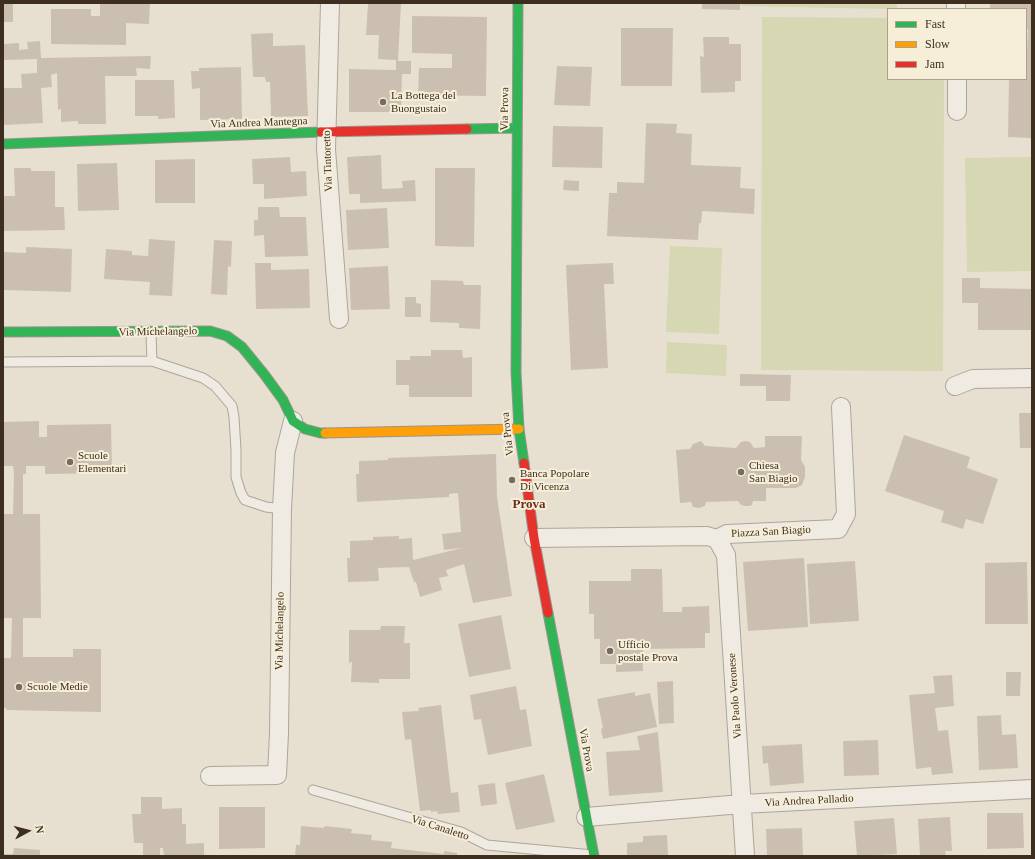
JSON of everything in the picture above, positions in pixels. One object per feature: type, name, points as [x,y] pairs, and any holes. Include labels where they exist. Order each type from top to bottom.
[{"type":"street","name":"Via Tintoretto","points":[[330,3],[326,149],[339,319]]},
{"type":"street","name":"Via Prova","points":[[518,3],[516,372],[519,429],[534,538],[594,855]]},
{"type":"street","points":[[957,80],[957,111]]},
{"type":"street","name":"Via Andrea Mantegna","points":[[3,144],[326,132],[517,128]]},
{"type":"street","name":"Via Michelangelo","points":[[3,332],[151,333],[210,331],[226,336],[242,347],[264,374],[282,400],[293,421],[285,453],[282,509],[279,733],[277,775],[210,776]]},
{"type":"street","points":[[955,386],[973,379],[1032,378]]},
{"type":"street","name":"Piazza San Biagio","points":[[534,538],[707,536],[717,539],[727,534],[838,529],[846,514],[841,407]]},
{"type":"street","points":[[293,421],[305,429],[320,433],[519,429]]},
{"type":"street","name":"Via Paolo Veronese","points":[[717,539],[726,555],[745,856]]},
{"type":"street","name":"Via Andrea Palladio","points":[[586,816],[742,804],[1032,789]]},
{"type":"lane","points":[[151,333],[152,361]]},
{"type":"lane","points":[[3,362],[152,361],[203,378],[215,386],[232,406],[236,450],[236,477],[241,494],[245,500],[266,507],[282,509]]},
{"type":"lane","name":"Via Canaletto","points":[[313,790],[461,832],[487,845],[594,855]]},
{"type":"green space","points":[[742,3],[897,3],[897,8],[887,9],[741,6]]},
{"type":"green space","points":[[762,17],[887,18],[887,80],[944,80],[943,371],[761,370]]},
{"type":"green space","points":[[1032,157],[1032,271],[967,272],[965,158]]},
{"type":"green space","points":[[670,246],[722,248],[719,334],[666,332]]},
{"type":"green space","points":[[667,342],[727,345],[726,376],[666,373]]},
{"type":"building","points":[[3,3],[13,3],[13,22],[3,22]]},
{"type":"building","points":[[100,3],[150,3],[149,24],[126,23],[126,45],[51,44],[51,9],[91,9],[91,16],[100,16]]},
{"type":"building","points":[[401,3],[398,61],[411,61],[411,74],[402,74],[401,112],[349,112],[349,69],[396,70],[396,60],[378,59],[379,35],[366,35],[368,4]]},
{"type":"building","points":[[702,3],[740,3],[740,10],[702,9]]},
{"type":"building","points":[[990,3],[1032,3],[1032,138],[1008,137],[1009,80],[1027,80],[1027,8],[990,8]]},
{"type":"building","points":[[412,16],[487,17],[486,96],[418,95],[419,68],[452,68],[452,54],[412,53]]},
{"type":"building","points":[[621,28],[673,28],[672,86],[621,86]]},
{"type":"building","points":[[273,33],[273,46],[305,45],[308,116],[271,117],[270,82],[266,82],[265,77],[253,77],[251,34]]},
{"type":"building","points":[[703,37],[729,37],[729,44],[741,44],[741,81],[735,81],[735,92],[701,93],[700,56],[704,57]]},
{"type":"building","points":[[40,41],[41,58],[151,56],[150,69],[136,68],[137,76],[105,76],[106,124],[78,124],[78,121],[61,122],[61,109],[58,110],[57,73],[51,75],[52,87],[41,88],[43,123],[3,125],[3,88],[22,88],[21,74],[37,73],[37,59],[4,60],[4,44],[19,43],[19,50],[28,49],[27,42]]},
{"type":"building","points":[[557,66],[592,67],[590,106],[554,105]]},
{"type":"building","points":[[241,67],[242,119],[200,120],[200,88],[192,89],[191,71],[199,71],[199,68]]},
{"type":"building","points":[[135,80],[174,80],[175,118],[158,119],[158,116],[135,116]]},
{"type":"building","points":[[646,123],[677,124],[676,133],[692,134],[691,165],[741,167],[740,188],[755,189],[754,214],[702,211],[701,223],[699,223],[698,240],[607,236],[609,193],[617,193],[617,182],[644,183]]},
{"type":"building","points":[[553,126],[603,127],[602,168],[552,167]]},
{"type":"building","points":[[381,155],[382,189],[403,188],[402,181],[415,180],[416,201],[360,203],[360,194],[349,194],[347,157]]},
{"type":"building","points":[[290,157],[291,172],[306,171],[307,196],[264,199],[264,184],[253,184],[252,159]]},
{"type":"building","points":[[195,159],[195,203],[155,203],[155,160]]},
{"type":"building","points":[[117,163],[119,210],[78,211],[77,164]]},
{"type":"building","points":[[14,168],[31,168],[31,171],[55,171],[55,207],[64,207],[65,230],[3,231],[3,196],[15,196]]},
{"type":"building","points":[[435,168],[475,168],[474,247],[435,246]]},
{"type":"building","points":[[564,180],[579,181],[579,191],[563,190]]},
{"type":"building","points":[[258,207],[279,207],[280,217],[306,217],[308,256],[265,257],[264,235],[254,236],[254,220],[258,220]]},
{"type":"building","points":[[387,208],[389,248],[348,250],[346,210]]},
{"type":"building","points":[[149,239],[175,241],[172,296],[149,295],[150,282],[104,279],[106,249],[132,251],[132,255],[148,256]]},
{"type":"building","points":[[214,240],[232,241],[231,267],[228,266],[227,295],[211,294]]},
{"type":"building","points":[[26,247],[72,249],[71,292],[3,290],[3,252],[26,253]]},
{"type":"building","points":[[255,263],[271,263],[271,270],[309,269],[310,308],[256,309]]},
{"type":"building","points":[[613,263],[614,284],[604,284],[608,368],[571,370],[566,265]]},
{"type":"building","points":[[388,266],[390,309],[351,310],[349,268]]},
{"type":"building","points":[[962,278],[980,278],[980,288],[1032,289],[1032,330],[978,330],[978,303],[962,303]]},
{"type":"building","points":[[431,280],[463,281],[464,285],[481,285],[480,329],[459,328],[459,323],[430,322]]},
{"type":"building","points":[[405,297],[416,297],[416,303],[421,304],[421,317],[405,317]]},
{"type":"building","points":[[431,350],[462,350],[463,358],[472,357],[472,397],[409,397],[409,385],[396,385],[396,360],[410,360],[410,356],[431,356]]},
{"type":"building","points":[[740,374],[791,375],[790,401],[766,401],[766,386],[740,386]]},
{"type":"building","points":[[1019,413],[1032,413],[1032,448],[1020,448]]},
{"type":"building","points":[[39,421],[39,437],[47,437],[47,425],[111,424],[112,473],[45,474],[45,466],[26,466],[26,474],[23,474],[23,514],[40,514],[41,618],[23,618],[23,657],[73,657],[73,649],[101,649],[101,712],[6,710],[7,708],[3,708],[3,658],[11,658],[12,618],[3,618],[3,514],[13,514],[14,473],[13,466],[3,466],[3,422]]},
{"type":"building","points":[[904,435],[970,457],[967,468],[998,479],[983,524],[966,519],[963,529],[941,522],[944,511],[885,491]]},
{"type":"building","points":[[765,436],[802,436],[801,460],[805,467],[805,477],[802,485],[796,488],[766,488],[766,501],[753,501],[752,505],[749,506],[744,506],[738,501],[706,502],[705,506],[699,508],[693,507],[691,502],[680,503],[676,450],[690,449],[693,444],[701,441],[705,446],[736,448],[741,442],[746,441],[750,442],[754,448],[765,447]]},
{"type":"building","points":[[496,454],[497,497],[512,596],[473,603],[464,564],[446,570],[448,576],[439,578],[442,590],[420,597],[416,582],[414,582],[409,567],[378,568],[379,581],[348,582],[347,558],[350,558],[350,541],[373,540],[373,537],[399,536],[399,539],[412,538],[413,560],[462,548],[444,550],[442,534],[461,532],[458,493],[449,494],[449,497],[357,502],[356,474],[359,474],[359,461],[388,460],[388,458]]},
{"type":"building","points":[[804,558],[808,627],[748,631],[743,562]]},
{"type":"building","points":[[855,561],[859,621],[810,624],[807,564]]},
{"type":"building","points":[[1027,562],[1028,624],[985,624],[985,563]]},
{"type":"building","points":[[631,569],[662,569],[663,612],[682,612],[682,607],[709,606],[710,633],[705,633],[705,648],[643,649],[643,671],[616,672],[616,664],[600,664],[600,639],[594,639],[594,614],[589,614],[589,581],[631,581]]},
{"type":"building","points":[[501,615],[511,669],[469,677],[458,624]]},
{"type":"building","points":[[381,626],[405,626],[404,643],[410,643],[410,679],[379,679],[379,683],[351,682],[352,662],[349,663],[349,630],[380,630]]},
{"type":"building","points":[[1006,672],[1021,672],[1020,696],[1006,696]]},
{"type":"building","points":[[952,675],[954,706],[935,708],[938,731],[948,730],[953,773],[932,775],[931,767],[916,769],[909,695],[935,693],[933,676]]},
{"type":"building","points":[[673,681],[674,723],[659,724],[657,682]]},
{"type":"building","points":[[516,686],[520,710],[526,709],[532,746],[488,755],[481,719],[474,720],[470,695]]},
{"type":"building","points":[[635,692],[635,696],[650,693],[657,727],[603,739],[601,729],[603,728],[597,699]]},
{"type":"building","points":[[441,705],[451,793],[458,792],[460,812],[438,814],[437,811],[431,812],[431,810],[420,811],[411,739],[405,740],[402,712],[419,711],[418,708]]},
{"type":"building","points":[[1001,715],[1002,735],[1016,734],[1018,768],[979,770],[977,716]]},
{"type":"building","points":[[658,732],[663,792],[609,796],[606,752],[640,750],[637,736]]},
{"type":"building","points":[[878,740],[879,775],[844,776],[843,741]]},
{"type":"building","points":[[802,744],[804,783],[770,786],[768,763],[763,764],[762,746]]},
{"type":"building","points":[[544,774],[555,822],[516,830],[505,783]]},
{"type":"building","points":[[495,783],[497,804],[481,806],[478,785]]},
{"type":"building","points":[[141,797],[162,797],[162,809],[182,808],[182,824],[186,824],[186,844],[204,843],[204,856],[164,856],[163,848],[160,848],[160,856],[143,856],[143,843],[134,843],[132,814],[141,814]]},
{"type":"building","points":[[219,807],[265,807],[265,848],[219,849]]},
{"type":"building","points":[[987,813],[1023,813],[1024,848],[987,849]]},
{"type":"building","points":[[950,817],[952,851],[945,851],[946,856],[920,856],[918,819]]},
{"type":"building","points":[[894,818],[897,854],[857,856],[854,821]]},
{"type":"building","points":[[301,826],[324,828],[325,826],[352,829],[351,833],[372,835],[371,840],[392,842],[391,848],[444,854],[444,851],[457,853],[457,856],[295,856],[296,845],[300,845]]},
{"type":"building","points":[[802,828],[803,856],[767,856],[766,829]]},
{"type":"building","points":[[667,835],[668,856],[627,856],[627,843],[643,842],[643,836]]},
{"type":"building","points":[[14,848],[40,850],[40,856],[3,856],[3,854],[13,854]]},
{"type":"traffic: fast","points":[[518,3],[516,372],[519,429],[524,463]]},
{"type":"traffic: fast","points":[[467,129],[517,128]]},
{"type":"traffic: fast","points":[[3,144],[321,132]]},
{"type":"traffic: fast","points":[[3,332],[210,331],[227,336],[242,347],[264,374],[283,400],[293,421],[305,429],[325,433]]},
{"type":"traffic: fast","points":[[548,613],[594,856]]},
{"type":"traffic: slow","points":[[325,433],[519,429]]},
{"type":"traffic: jam","points":[[321,132],[467,129]]},
{"type":"traffic: jam","points":[[524,463],[534,538],[548,613]]},
{"type":"place","name":"La Bottega del Buongustaio","points":[[383,102]]},
{"type":"place","name":"Scuole Elementari","points":[[70,462]]},
{"type":"place","name":"Chiesa San Biagio","points":[[741,472]]},
{"type":"place","name":"Banca Popolare Di Vicenza","points":[[512,480]]},
{"type":"place","name":"Ufficio postale Prova","points":[[610,651]]},
{"type":"place","name":"Scuole Medie","points":[[19,687]]},
{"type":"district","name":"Prova","points":[[529,505]]}]
